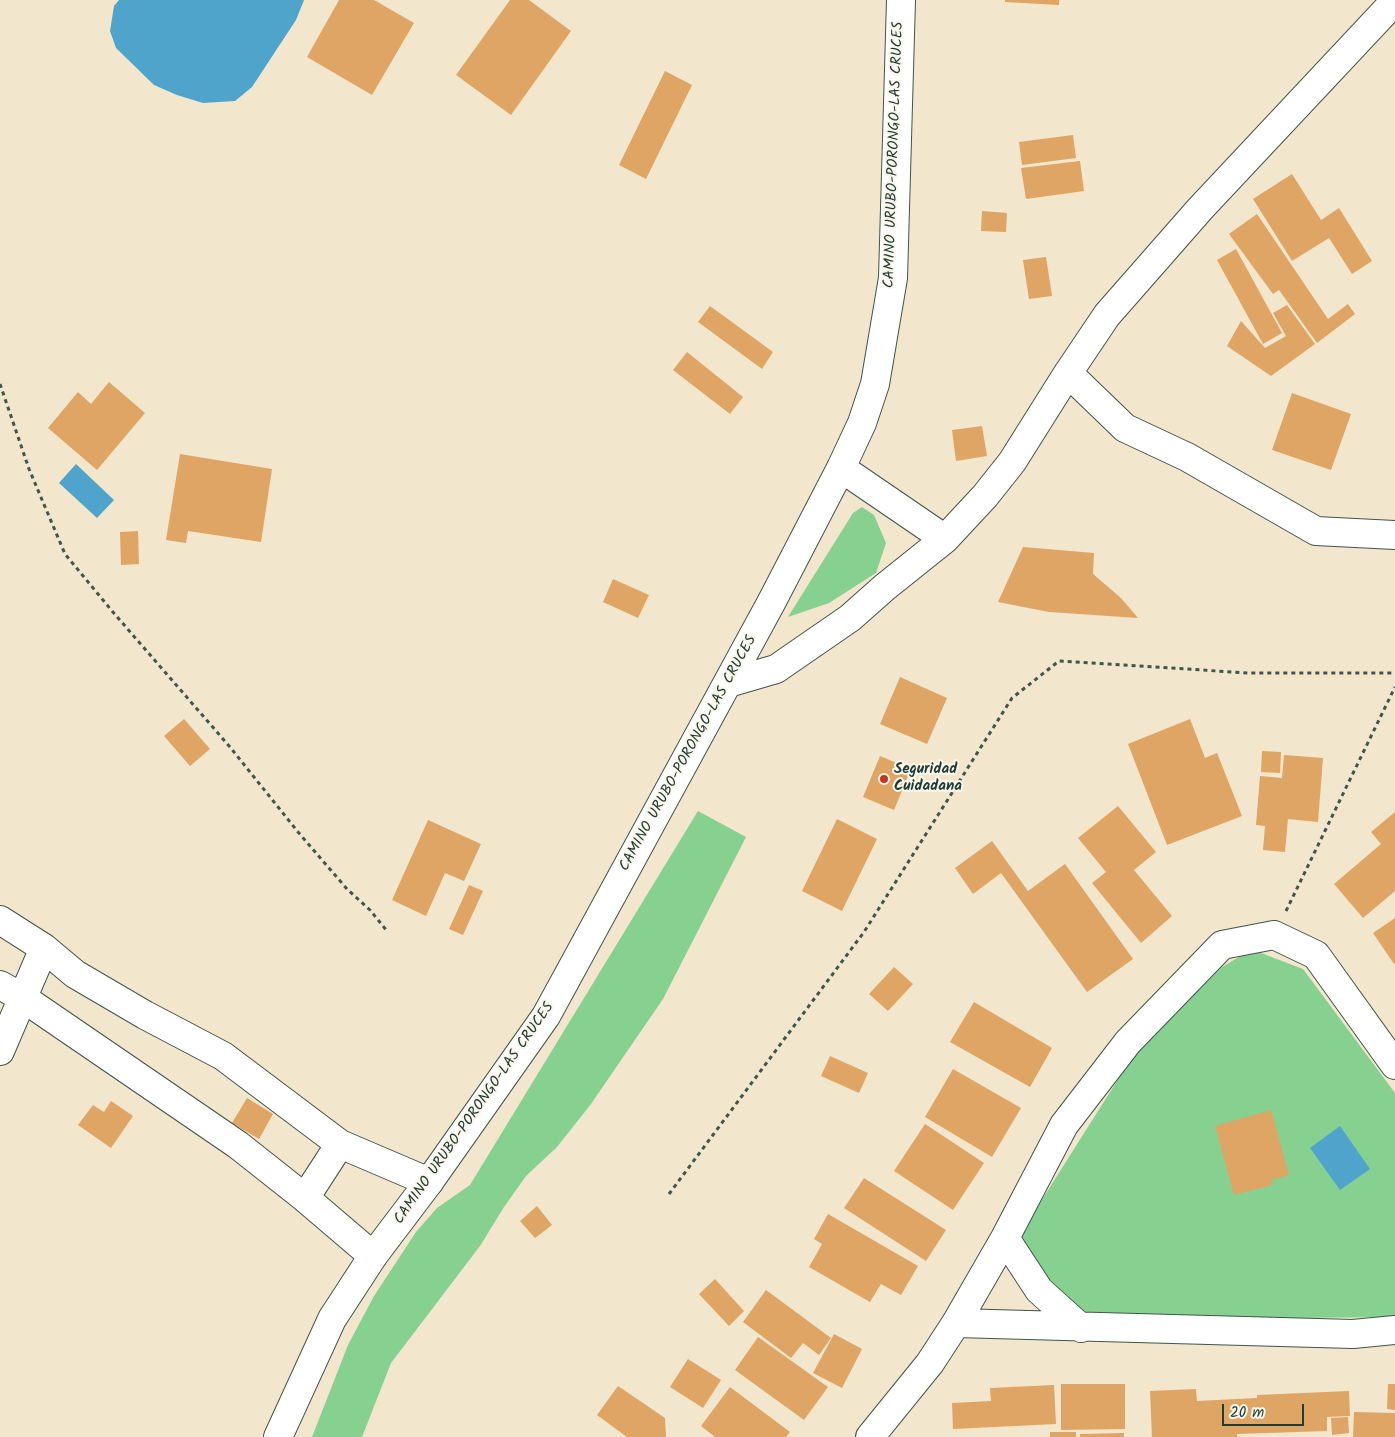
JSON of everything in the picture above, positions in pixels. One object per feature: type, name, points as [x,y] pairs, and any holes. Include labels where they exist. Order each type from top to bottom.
[{"type":"street","name":"CAMINO URUBO-PORONGO-LAS CRUCES","points":[[278,1437],[332,1319],[373,1256],[546,1016],[728,683],[841,468],[862,423],[875,384],[893,278],[901,0]]},
{"type":"street","points":[[728,683],[776,669],[850,618],[945,539],[985,496],[1012,462],[1107,315],[1200,208],[1395,1]]},
{"type":"street","points":[[1068,373],[1125,428],[1196,462],[1316,531],[1395,535]]},
{"type":"street","points":[[841,468],[945,539]]},
{"type":"street","points":[[0,920],[44,948],[75,974],[145,1015],[223,1056],[340,1144],[428,1182]]},
{"type":"street","points":[[870,1437],[930,1363],[956,1323],[1005,1238],[1064,1125],[1128,1042],[1222,945],[1274,935],[1316,955],[1395,1064]]},
{"type":"street","points":[[0,1051],[11,992],[44,948]]},
{"type":"street","points":[[11,992],[238,1145],[305,1198],[373,1256]]},
{"type":"street","points":[[305,1198],[340,1144]]},
{"type":"street","points":[[1005,1238],[1039,1290],[1082,1328]]},
{"type":"street","points":[[956,1323],[1082,1328],[1353,1334],[1395,1330]]},
{"type":"path","points":[[0,384],[29,469],[65,554],[230,747],[322,860],[387,930]]},
{"type":"path","points":[[669,1194],[864,932],[1012,698],[1059,661],[1249,673],[1395,673]]},
{"type":"path","points":[[1274,935],[1395,687]]},
{"type":"green space","points":[[862,507],[874,515],[886,543],[876,573],[829,603],[788,617],[853,513]]},
{"type":"green space","points":[[698,811],[746,837],[663,999],[591,1104],[557,1147],[526,1176],[480,1246],[391,1363],[362,1437],[312,1437],[348,1345],[374,1296],[416,1232],[437,1208],[470,1185]]},
{"type":"green space","points":[[1261,953],[1303,969],[1395,1093],[1395,1317],[1291,1318],[1084,1312],[1057,1296],[1019,1236],[1136,1051],[1222,967],[1244,954]]},
{"type":"water","points":[[119,0],[304,0],[296,20],[252,87],[235,101],[203,103],[154,85],[116,48],[110,31],[114,6]]},
{"type":"water","points":[[76,464],[114,500],[97,518],[59,483]]},
{"type":"water","points":[[1340,1126],[1370,1169],[1340,1190],[1310,1148]]},
{"type":"building","points":[[339,0],[374,0],[414,23],[372,95],[307,57]]},
{"type":"building","points":[[510,0],[529,0],[571,31],[511,115],[456,75]]},
{"type":"building","points":[[1005,0],[1059,0],[1059,5],[1005,2]]},
{"type":"building","points":[[665,71],[692,85],[646,179],[619,165]]},
{"type":"building","points":[[1073,135],[1076,158],[1022,165],[1019,142]]},
{"type":"building","points":[[1080,161],[1084,191],[1026,199],[1021,168]]},
{"type":"building","points":[[1292,174],[1321,220],[1339,208],[1372,261],[1352,274],[1329,238],[1292,261],[1253,199]]},
{"type":"building","points":[[982,211],[1007,213],[1006,232],[981,231]]},
{"type":"building","points":[[1257,214],[1328,319],[1348,304],[1355,314],[1317,343],[1279,290],[1273,294],[1229,234]]},
{"type":"building","points":[[1236,249],[1282,333],[1263,344],[1217,260]]},
{"type":"building","points":[[1046,257],[1052,296],[1029,299],[1023,260]]},
{"type":"building","points":[[1287,305],[1315,344],[1271,376],[1227,346],[1241,321],[1265,348],[1286,336],[1273,313]]},
{"type":"building","points":[[710,306],[773,352],[762,369],[698,322]]},
{"type":"building","points":[[687,352],[743,397],[730,414],[673,370]]},
{"type":"building","points":[[109,382],[145,413],[97,470],[48,428],[78,392],[91,404]]},
{"type":"building","points":[[1292,393],[1351,414],[1331,470],[1272,450]]},
{"type":"building","points":[[982,426],[987,456],[956,461],[952,430]]},
{"type":"building","points":[[180,454],[272,469],[261,542],[188,531],[186,543],[166,540]]},
{"type":"building","points":[[138,531],[139,564],[121,565],[120,532]]},
{"type":"building","points":[[1023,547],[1094,553],[1093,574],[1121,598],[1138,618],[1049,612],[998,602]]},
{"type":"building","points":[[613,579],[649,595],[638,618],[603,602]]},
{"type":"building","points":[[900,677],[947,698],[927,744],[880,724]]},
{"type":"building","points":[[184,719],[210,749],[190,766],[164,736]]},
{"type":"building","points":[[1190,719],[1205,758],[1217,753],[1242,816],[1167,845],[1128,744]]},
{"type":"building","points":[[1262,751],[1281,752],[1280,773],[1261,772]]},
{"type":"building","points":[[1284,755],[1323,758],[1318,822],[1288,819],[1285,852],[1263,850],[1265,826],[1256,825],[1260,776],[1282,778]]},
{"type":"building","points":[[880,756],[911,769],[894,810],[863,797]]},
{"type":"building","points":[[1118,806],[1156,852],[1134,870],[1172,916],[1141,943],[1092,883],[1106,872],[1078,838]]},
{"type":"building","points":[[1395,812],[1395,891],[1363,918],[1334,884],[1381,844],[1371,832]]},
{"type":"building","points":[[837,819],[877,839],[842,911],[802,891]]},
{"type":"building","points":[[428,820],[481,844],[464,881],[445,873],[426,916],[392,900]]},
{"type":"building","points":[[992,841],[1028,891],[1065,864],[1133,959],[1087,992],[1001,873],[973,894],[955,868]]},
{"type":"building","points":[[469,885],[483,891],[463,935],[449,929]]},
{"type":"building","points":[[1395,918],[1395,963],[1394,964],[1373,933]]},
{"type":"building","points":[[894,967],[913,984],[888,1011],[869,994]]},
{"type":"building","points":[[974,1002],[1052,1048],[1030,1087],[950,1042]]},
{"type":"building","points":[[830,1056],[868,1073],[859,1093],[821,1076]]},
{"type":"building","points":[[953,1069],[1021,1108],[992,1157],[925,1117]]},
{"type":"building","points":[[247,1098],[273,1114],[259,1139],[232,1123]]},
{"type":"building","points":[[111,1101],[133,1116],[111,1148],[78,1125],[93,1105],[104,1112]]},
{"type":"building","points":[[1271,1110],[1289,1175],[1271,1180],[1272,1185],[1234,1195],[1215,1126]]},
{"type":"building","points":[[925,1124],[984,1163],[953,1210],[894,1171]]},
{"type":"building","points":[[864,1178],[946,1230],[926,1261],[844,1208]]},
{"type":"building","points":[[537,1206],[552,1225],[535,1238],[520,1221]]},
{"type":"building","points":[[828,1214],[918,1266],[901,1295],[881,1284],[870,1302],[809,1267],[822,1244],[814,1239]]},
{"type":"building","points":[[715,1279],[744,1311],[729,1326],[699,1294]]},
{"type":"building","points":[[766,1290],[831,1338],[819,1355],[803,1343],[791,1358],[743,1322]]},
{"type":"building","points":[[834,1334],[862,1349],[842,1388],[813,1373]]},
{"type":"building","points":[[758,1337],[828,1387],[804,1420],[735,1370]]},
{"type":"building","points":[[688,1359],[721,1380],[703,1408],[670,1387]]},
{"type":"building","points":[[1061,1384],[1125,1384],[1125,1429],[1061,1430]]},
{"type":"building","points":[[1388,1384],[1395,1384],[1395,1410],[1387,1409]]},
{"type":"building","points":[[1054,1385],[1056,1424],[953,1429],[952,1403],[991,1401],[990,1388]]},
{"type":"building","points":[[618,1386],[665,1418],[666,1437],[627,1437],[597,1415]]},
{"type":"building","points":[[730,1387],[790,1432],[786,1437],[715,1437],[701,1426]]},
{"type":"building","points":[[1196,1389],[1197,1401],[1257,1398],[1257,1395],[1349,1391],[1350,1416],[1327,1417],[1327,1431],[1237,1434],[1237,1437],[1152,1437],[1150,1391]]},
{"type":"building","points":[[1354,1412],[1395,1413],[1395,1437],[1353,1437]]},
{"type":"building","points":[[1348,1417],[1349,1433],[1332,1435],[1331,1418]]},
{"type":"building","points":[[1050,1432],[1076,1432],[1076,1437],[1050,1437]]},
{"type":"building","points":[[1124,1433],[1124,1437],[1080,1437],[1080,1434]]},
{"type":"place","name":"Seguridad Cuidadana","points":[[884,779]]}]
